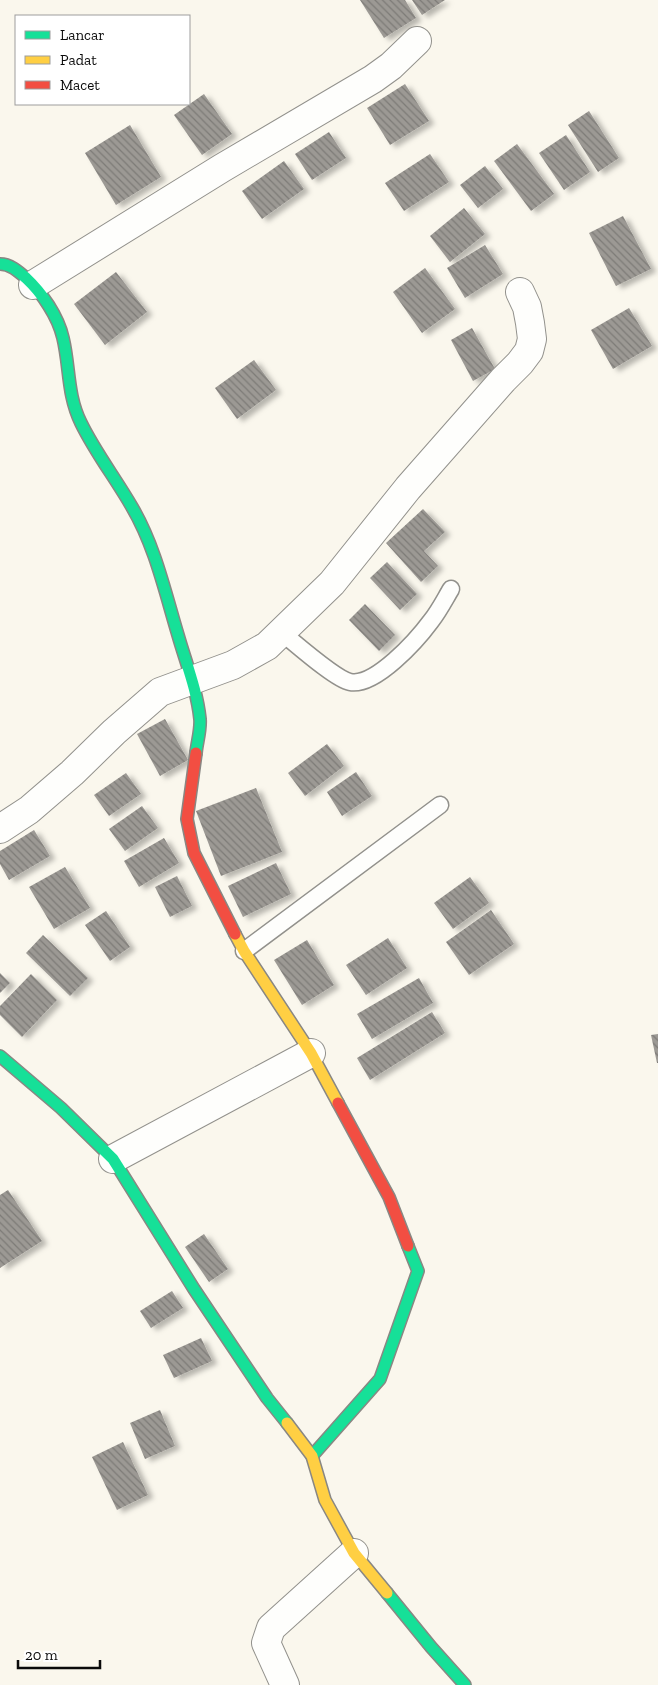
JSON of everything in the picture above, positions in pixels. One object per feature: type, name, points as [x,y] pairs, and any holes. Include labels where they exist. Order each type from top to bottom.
[{"type":"street","points":[[33,285],[214,173],[373,79],[391,66],[417,42]]},
{"type":"street","points":[[0,264],[18,271],[33,285],[60,326],[64,340],[69,384],[81,423],[133,508],[160,574],[197,700],[200,722],[187,819],[194,853],[244,951],[311,1053],[389,1197],[418,1271],[380,1379],[312,1456]]},
{"type":"street","points":[[0,829],[29,810],[160,692],[233,665],[266,646],[332,583],[408,488],[520,363],[528,351],[532,339],[527,307],[520,292]]},
{"type":"street","points":[[113,1159],[311,1053]]},
{"type":"street","points":[[0,1056],[61,1108],[113,1159],[194,1289],[262,1390],[312,1456],[325,1500],[354,1553],[431,1647],[465,1685]]},
{"type":"street","points":[[285,1685],[266,1643],[271,1628],[354,1553]]},
{"type":"lane","points":[[281,632],[333,673],[350,682],[362,681],[390,665],[408,648],[432,621],[451,588]]},
{"type":"lane","points":[[244,951],[440,805]]},
{"type":"building","points":[[360,0],[405,0],[416,18],[384,38]]},
{"type":"building","points":[[412,0],[445,0],[422,15]]},
{"type":"building","points":[[405,84],[429,121],[390,145],[367,108]]},
{"type":"building","points":[[204,94],[232,134],[202,155],[174,115]]},
{"type":"building","points":[[589,111],[619,158],[598,172],[568,125]]},
{"type":"building","points":[[130,125],[161,177],[116,205],[85,153]]},
{"type":"building","points":[[329,132],[346,158],[312,180],[295,154]]},
{"type":"building","points":[[566,135],[590,172],[564,190],[539,153]]},
{"type":"building","points":[[517,144],[554,194],[531,211],[494,161]]},
{"type":"building","points":[[430,154],[449,182],[404,211],[385,183]]},
{"type":"building","points":[[284,161],[304,189],[262,219],[242,191]]},
{"type":"building","points":[[485,166],[503,189],[478,208],[460,185]]},
{"type":"building","points":[[464,208],[485,234],[450,262],[430,236]]},
{"type":"building","points":[[623,216],[651,269],[616,286],[589,233]]},
{"type":"building","points":[[485,245],[503,274],[465,298],[447,268]]},
{"type":"building","points":[[425,268],[455,309],[422,333],[393,292]]},
{"type":"building","points":[[116,272],[147,312],[105,345],[74,304]]},
{"type":"building","points":[[629,308],[652,346],[613,369],[591,330]]},
{"type":"building","points":[[472,328],[495,369],[473,381],[451,340]]},
{"type":"building","points":[[254,360],[276,390],[237,419],[215,388]]},
{"type":"building","points":[[423,509],[445,532],[424,551],[438,566],[421,582],[386,543]]},
{"type":"building","points":[[387,562],[417,594],[400,610],[370,578]]},
{"type":"building","points":[[365,604],[395,635],[379,651],[349,620]]},
{"type":"building","points":[[165,719],[188,760],[160,776],[137,734]]},
{"type":"building","points":[[327,744],[344,766],[305,796],[288,773]]},
{"type":"building","points":[[356,772],[372,796],[342,816],[327,792]]},
{"type":"building","points":[[126,773],[141,794],[109,816],[94,795]]},
{"type":"building","points":[[256,788],[282,852],[221,876],[196,811]]},
{"type":"building","points":[[142,806],[158,828],[125,851],[109,829]]},
{"type":"building","points":[[34,830],[50,856],[9,880],[0,864],[0,851]]},
{"type":"building","points":[[164,838],[179,863],[139,887],[124,861]]},
{"type":"building","points":[[276,863],[291,894],[243,917],[228,886]]},
{"type":"building","points":[[65,867],[90,908],[54,929],[29,887]]},
{"type":"building","points":[[177,876],[192,906],[170,917],[155,887]]},
{"type":"building","points":[[470,877],[489,903],[453,929],[434,903]]},
{"type":"building","points":[[491,910],[514,944],[469,975],[446,942]]},
{"type":"building","points":[[106,911],[130,947],[110,961],[85,925]]},
{"type":"building","points":[[43,935],[88,978],[70,996],[26,953]]},
{"type":"building","points":[[388,938],[407,968],[366,995],[346,965]]},
{"type":"building","points":[[307,940],[334,985],[302,1005],[274,960]]},
{"type":"building","points":[[0,973],[10,983],[0,993]]},
{"type":"building","points":[[31,974],[57,1000],[22,1037],[0,1015],[0,1006]]},
{"type":"building","points":[[419,978],[433,1003],[372,1039],[357,1014]]},
{"type":"building","points":[[432,1012],[445,1033],[370,1080],[357,1058]]},
{"type":"building","points":[[658,1034],[658,1063],[657,1063],[651,1035]]},
{"type":"building","points":[[8,1190],[42,1241],[0,1268],[0,1195]]},
{"type":"building","points":[[204,1234],[228,1269],[209,1282],[185,1247]]},
{"type":"building","points":[[172,1291],[183,1308],[151,1328],[140,1311]]},
{"type":"building","points":[[201,1338],[212,1361],[174,1378],[163,1355]]},
{"type":"building","points":[[160,1410],[175,1446],[145,1459],[130,1423]]},
{"type":"building","points":[[123,1442],[148,1495],[117,1510],[92,1457]]},
{"type":"traffic: fast","points":[[0,264],[17,270],[26,278],[38,291],[53,313],[63,338],[76,412],[93,444],[132,507],[147,537],[159,570],[199,708],[200,723],[196,753]]},
{"type":"traffic: fast","points":[[0,1056],[61,1108],[113,1159],[194,1289],[267,1398],[287,1423]]},
{"type":"traffic: fast","points":[[312,1456],[380,1379],[418,1271],[408,1246]]},
{"type":"traffic: fast","points":[[387,1593],[465,1685]]},
{"type":"traffic: slow","points":[[235,934],[244,951],[311,1053],[338,1103]]},
{"type":"traffic: slow","points":[[287,1423],[312,1456],[325,1500],[354,1553],[387,1593]]},
{"type":"traffic: jam","points":[[196,753],[187,819],[194,853],[235,934]]},
{"type":"traffic: jam","points":[[338,1103],[389,1197],[408,1246]]}]
